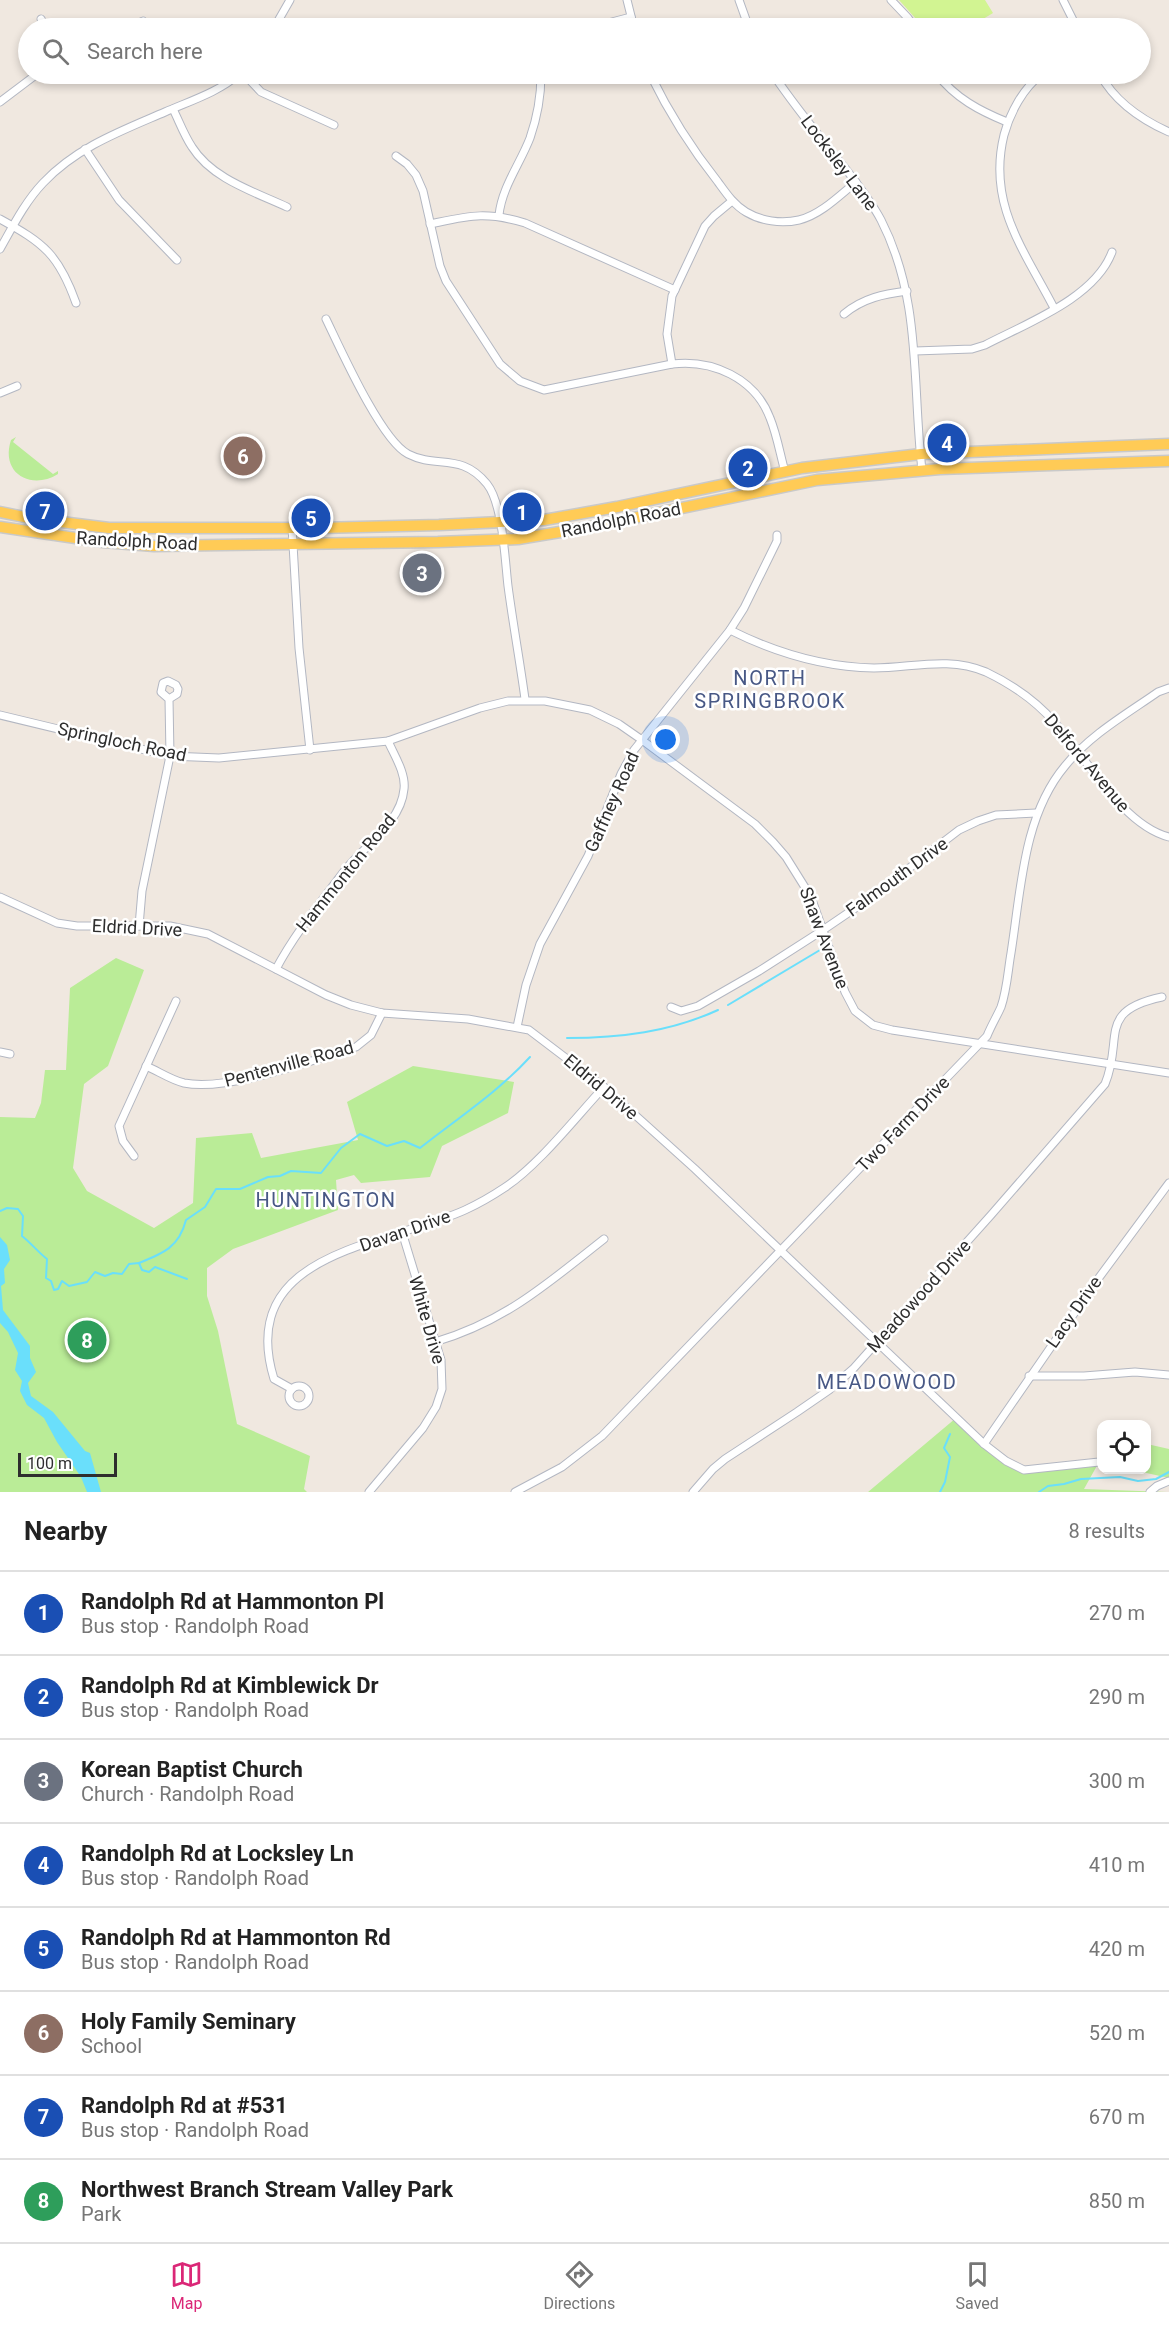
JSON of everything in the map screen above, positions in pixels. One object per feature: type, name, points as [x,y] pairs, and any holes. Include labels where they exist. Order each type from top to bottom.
[{"type":"main road","name":"Randolph Road","points":[[0,512],[109,528],[428,526],[544,520],[802,468],[921,454],[1169,444]]},
{"type":"main road","name":"Randolph Road","points":[[0,527],[103,542],[154,546],[518,539],[590,527],[817,480],[922,470],[1169,460]]},
{"type":"street","points":[[280,18],[290,0]]},
{"type":"street","points":[[627,0],[631,17],[627,18]]},
{"type":"street","points":[[739,0],[745,18]]},
{"type":"street","points":[[891,0],[908,18]]},
{"type":"street","points":[[1063,0],[1072,18]]},
{"type":"street","points":[[0,102],[24,84]]},
{"type":"street","points":[[0,249],[42,184],[63,164],[104,138],[173,109],[224,84]]},
{"type":"street","points":[[253,84],[261,92],[334,125]]},
{"type":"street","points":[[499,215],[501,201],[530,137],[537,110],[540,84]]},
{"type":"street","points":[[655,84],[666,108],[696,155],[732,201],[759,219],[797,220],[820,210],[856,182]]},
{"type":"street","name":"Locksley Lane","points":[[781,84],[869,200],[888,235],[899,262],[907,291],[915,351],[922,470]]},
{"type":"street","points":[[947,84],[958,96],[973,106],[1007,122]]},
{"type":"street","points":[[1032,84],[1007,122],[1000,157],[1000,193],[1015,235],[1054,308]]},
{"type":"street","points":[[1108,84],[1132,111],[1169,132]]},
{"type":"street","points":[[173,109],[192,148],[209,167],[226,178],[287,207]]},
{"type":"street","points":[[85,149],[119,200],[177,260]]},
{"type":"street","points":[[396,156],[416,175],[423,191],[440,266],[454,295],[500,364],[520,381],[544,390],[686,362],[719,368],[750,387],[770,417],[785,472]]},
{"type":"street","points":[[672,364],[667,326],[675,290],[705,226],[732,201]]},
{"type":"street","points":[[430,224],[473,216],[499,215],[525,223],[675,290]]},
{"type":"street","points":[[0,219],[41,244],[56,259],[68,279],[76,303]]},
{"type":"street","points":[[915,351],[972,349],[985,345],[1084,291],[1095,280],[1112,252]]},
{"type":"street","points":[[844,314],[866,299],[907,291]]},
{"type":"street","points":[[326,319],[376,416],[396,446],[419,459],[454,462],[469,469],[488,485],[503,539],[525,699]]},
{"type":"street","points":[[0,393],[16,386]]},
{"type":"street","points":[[292,527],[299,648],[310,750]]},
{"type":"street","name":"Gaffney Road","points":[[517,1027],[526,985],[540,944],[588,856],[621,774],[642,740],[730,630],[758,580],[777,541],[777,535]]},
{"type":"street","name":"Delford Avenue","points":[[730,630],[764,647],[818,663],[877,668],[944,662],[986,672],[1038,705],[1078,750],[1123,807],[1136,820],[1169,837]]},
{"type":"street","name":"Two Farm Drive","points":[[515,1492],[562,1467],[602,1436],[987,1036],[1001,1006],[1036,813],[1053,782],[1078,750],[1158,692],[1169,688]]},
{"type":"street","points":[[139,926],[142,891],[170,756],[168,699]]},
{"type":"street","name":"Shaw Avenue","points":[[388,741],[480,708],[508,701],[525,699],[545,701],[590,710],[619,724],[642,740],[755,824],[773,842],[805,885],[845,992],[855,1011],[873,1026],[1169,1072]]},
{"type":"street","name":"Springloch Road","points":[[0,715],[170,756],[219,758],[388,741]]},
{"type":"street","name":"Hammonton Road","points":[[276,969],[306,921],[346,869],[380,833],[400,804],[404,782],[388,741]]},
{"type":"street","name":"Falmouth Drive","points":[[671,1007],[681,1011],[698,1006],[759,971],[870,898],[959,830],[996,815],[1036,813]]},
{"type":"street","name":"Eldrid Drive","points":[[0,897],[57,923],[77,926],[171,926],[208,934],[326,995],[351,1005],[382,1013],[468,1019],[517,1027],[535,1034],[604,1087],[781,1250],[984,1444],[1006,1461],[1024,1470],[1097,1462]]},
{"type":"street","name":"Meadowood Drive","points":[[693,1492],[713,1469],[829,1390],[878,1344],[1105,1084],[1115,1030],[1122,1014],[1141,1001],[1162,997]]},
{"type":"street","points":[[134,1156],[123,1141],[119,1126],[176,1001]]},
{"type":"street","name":"Pentenville Road","points":[[146,1066],[183,1082],[205,1085],[233,1081],[356,1047],[371,1035],[382,1013]]},
{"type":"street","points":[[0,1052],[10,1054]]},
{"type":"street","name":"Davan Drive","points":[[292,1389],[274,1378],[267,1348],[270,1320],[283,1293],[300,1276],[327,1257],[465,1210],[506,1187],[535,1160],[604,1087]]},
{"type":"street","name":"Lacy Drive","points":[[984,1444],[1095,1282],[1169,1183]]},
{"type":"street","name":"White Drive","points":[[369,1492],[423,1428],[436,1407],[442,1389],[443,1376],[435,1342],[402,1232]]},
{"type":"street","points":[[435,1342],[465,1333],[509,1311],[604,1239]]},
{"type":"street","points":[[1029,1376],[1084,1376],[1135,1372],[1169,1375]]},
{"type":"street","points":[[1150,1492],[1169,1481]]},
{"type":"green space","points":[[899,0],[985,0],[993,13],[985,18],[915,18]]},
{"type":"green space","points":[[16,437],[13,442],[53,474],[58,471],[58,474],[48,479],[38,480],[20,476],[10,462],[11,440]]},
{"type":"green space","points":[[116,958],[144,970],[108,1066],[84,1084],[73,1168],[87,1191],[154,1228],[193,1203],[196,1138],[252,1133],[261,1158],[358,1140],[347,1102],[413,1066],[514,1082],[508,1113],[442,1146],[430,1177],[361,1183],[354,1175],[336,1180],[338,1210],[233,1249],[207,1268],[207,1296],[218,1331],[237,1424],[310,1456],[304,1489],[307,1492],[0,1492],[0,1117],[35,1118],[41,1103],[45,1070],[66,1070],[70,988]]},
{"type":"green space","points":[[956,1418],[984,1444],[1024,1470],[1097,1462],[1084,1489],[1167,1492],[868,1492]]},
{"type":"green space","points":[[1151,1445],[1169,1449],[1169,1478],[1151,1474]]},
{"type":"water","points":[[0,1237],[7,1245],[10,1260],[4,1269],[5,1283],[1,1286],[3,1310],[30,1346],[30,1358],[36,1372],[28,1383],[31,1396],[53,1412],[85,1451],[90,1453],[101,1492],[87,1492],[81,1477],[44,1418],[27,1405],[20,1391],[22,1381],[15,1370],[18,1353],[8,1332],[0,1323]]},
{"type":"waterway","points":[[728,1005],[820,950]]},
{"type":"waterway","points":[[567,1038],[606,1037],[663,1029],[718,1010]]},
{"type":"waterway","points":[[139,1263],[156,1256],[175,1243],[186,1220],[205,1207],[216,1189],[240,1189],[268,1177],[280,1176],[291,1171],[321,1173],[341,1148],[360,1134],[387,1146],[404,1141],[420,1148],[491,1093],[530,1057]]},
{"type":"waterway","points":[[0,1211],[7,1208],[18,1209],[23,1216],[22,1236],[47,1259],[46,1278],[51,1281],[54,1290],[58,1289],[62,1281],[69,1286],[87,1282],[95,1272],[105,1276],[113,1273],[122,1274],[129,1264],[139,1263],[142,1270],[149,1272],[155,1267],[187,1279]]},
{"type":"waterway","points":[[940,1492],[945,1482],[950,1457],[944,1448],[950,1434]]},
{"type":"waterway","points":[[1039,1492],[1048,1486],[1081,1479],[1120,1477],[1138,1481],[1156,1479],[1169,1472]]},
{"type":"place","name":"Randolph Rd at Locksley Ln","points":[[947,443]]},
{"type":"place","name":"Holy Family Seminary","points":[[243,456]]},
{"type":"place","name":"Randolph Rd at Kimblewick Dr","points":[[748,468]]},
{"type":"place","name":"Randolph Rd at #531","points":[[45,511]]},
{"type":"place","name":"Randolph Rd at Hammonton Pl","points":[[522,512]]},
{"type":"place","name":"Randolph Rd at Hammonton Rd","points":[[311,518]]},
{"type":"place","name":"Korean Baptist Church","points":[[422,573]]},
{"type":"place","name":"Northwest Branch Stream Valley Park","points":[[87,1340]]},
{"type":"district","name":"NORTH SPRINGBROOK","points":[[770,690]]},
{"type":"district","name":"HUNTINGTON","points":[[326,1200]]},
{"type":"district","name":"MEADOWOOD","points":[[887,1382]]}]
